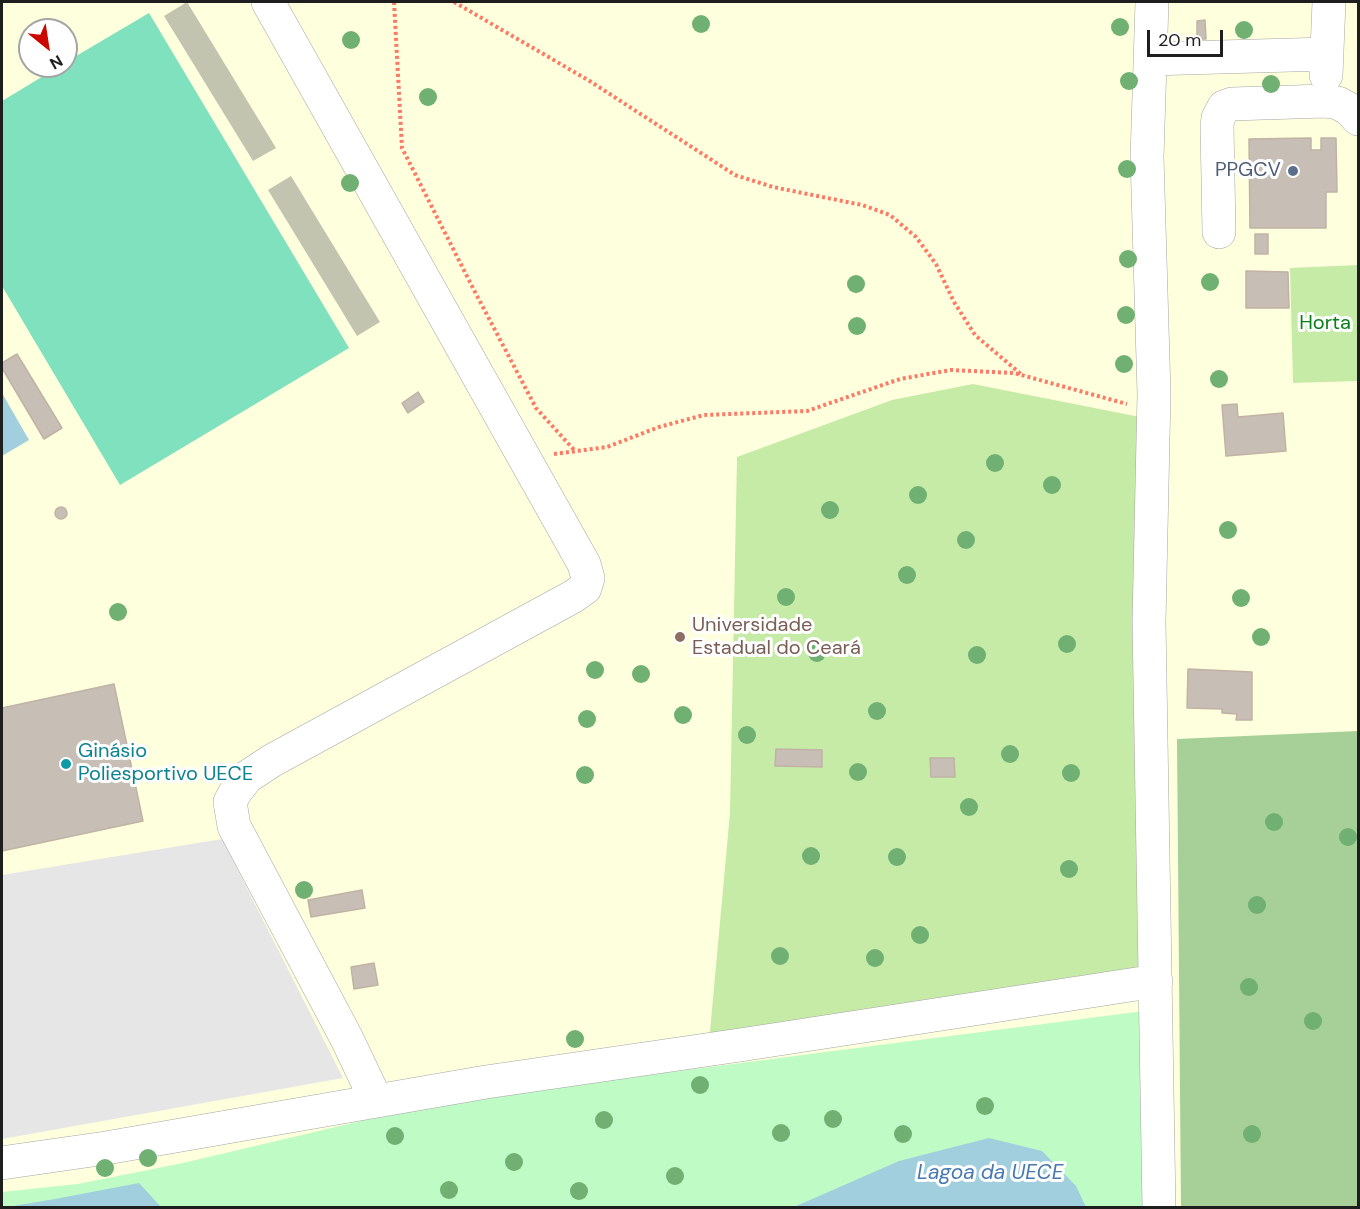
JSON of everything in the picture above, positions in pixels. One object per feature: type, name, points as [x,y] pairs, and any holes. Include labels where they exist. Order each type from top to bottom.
[{"type":"lane","points":[[268,2],[584,564],[588,578],[585,588],[553,607],[273,760],[247,777],[230,802],[234,826],[347,1039],[376,1100]]},
{"type":"lane","points":[[1152,2],[1147,157],[1154,412],[1149,622],[1159,1208]]},
{"type":"lane","points":[[1325,101],[1329,2]]},
{"type":"lane","points":[[1150,59],[1327,54]]},
{"type":"lane","points":[[1219,232],[1217,126],[1221,111],[1232,104],[1325,101],[1338,103],[1349,109],[1359,119]]},
{"type":"lane","points":[[2,1163],[106,1148],[486,1082],[740,1046],[1156,981]]},
{"type":"path","points":[[394,2],[402,148],[536,408],[575,452]]},
{"type":"path","points":[[454,2],[588,80],[735,175],[760,184],[862,205],[890,215],[916,237],[936,264],[954,302],[975,335],[1022,375]]},
{"type":"path","points":[[524,457],[607,447],[659,427],[704,414],[807,411],[900,378],[951,370],[1014,373],[1154,412]]},
{"type":"shaded area","name":"Universidade Estadual do Ceará","points":[[2,2],[1358,2],[1358,1207],[2,1207]]},
{"type":"shaded area","points":[[187,2],[276,148],[253,161],[164,16]]},
{"type":"shaded area","points":[[291,176],[380,322],[357,336],[268,190]]},
{"type":"shaded area","points":[[222,839],[343,1078],[2,1139],[2,875]]},
{"type":"green space","points":[[149,13],[349,348],[120,485],[2,286],[2,101],[40,78],[78,78],[78,55]]},
{"type":"green space","name":"Horta","points":[[1358,265],[1358,381],[1293,383],[1290,268]]},
{"type":"green space","points":[[973,384],[1140,417],[1146,972],[709,1042],[730,813],[737,457],[892,400]]},
{"type":"green space","points":[[1358,731],[1358,1207],[1181,1207],[1177,739]]},
{"type":"green space","points":[[1144,1011],[1148,1207],[2,1208],[2,1192],[78,1184],[183,1163],[446,1101]]},
{"type":"water","points":[[2,393],[29,440],[2,456]]},
{"type":"water","name":"Lagoa da UECE","points":[[989,1138],[1042,1151],[1076,1186],[1086,1207],[794,1207],[899,1161]]},
{"type":"water","points":[[139,1183],[161,1207],[7,1207],[55,1199]]},
{"type":"building","points":[[1205,20],[1206,39],[1197,39],[1197,21]]},
{"type":"building","name":"PPGCV","points":[[1311,138],[1311,150],[1321,150],[1321,138],[1336,138],[1337,192],[1326,192],[1326,228],[1250,228],[1249,139]]},
{"type":"building","points":[[1255,234],[1268,234],[1268,254],[1255,254]]},
{"type":"building","points":[[1246,271],[1288,272],[1289,308],[1246,308]]},
{"type":"building","points":[[17,354],[62,428],[44,439],[2,368],[2,363]]},
{"type":"building","points":[[418,392],[424,402],[408,413],[402,403]]},
{"type":"building","points":[[1237,404],[1238,417],[1283,413],[1286,451],[1226,456],[1222,405]]},
{"type":"building","points":[[63,507],[67,513],[63,519],[59,519],[55,511]]},
{"type":"building","points":[[1188,669],[1252,672],[1252,720],[1236,720],[1237,714],[1222,713],[1222,709],[1187,708]]},
{"type":"building","name":"Ginásio Poliesportivo UECE","points":[[114,684],[143,821],[2,851],[2,708]]},
{"type":"building","points":[[776,749],[822,750],[822,767],[775,766]]},
{"type":"building","points":[[930,758],[954,758],[955,777],[931,777]]},
{"type":"building","points":[[362,890],[365,908],[311,917],[308,900]]},
{"type":"building","points":[[374,963],[378,985],[354,989],[351,967]]},
{"type":"place","name":"PPGCV","points":[[1293,171]]},
{"type":"place","name":"Universidade Estadual do Ceará","points":[[680,637]]},
{"type":"place","name":"Ginásio Poliesportivo UECE","points":[[66,764]]}]
